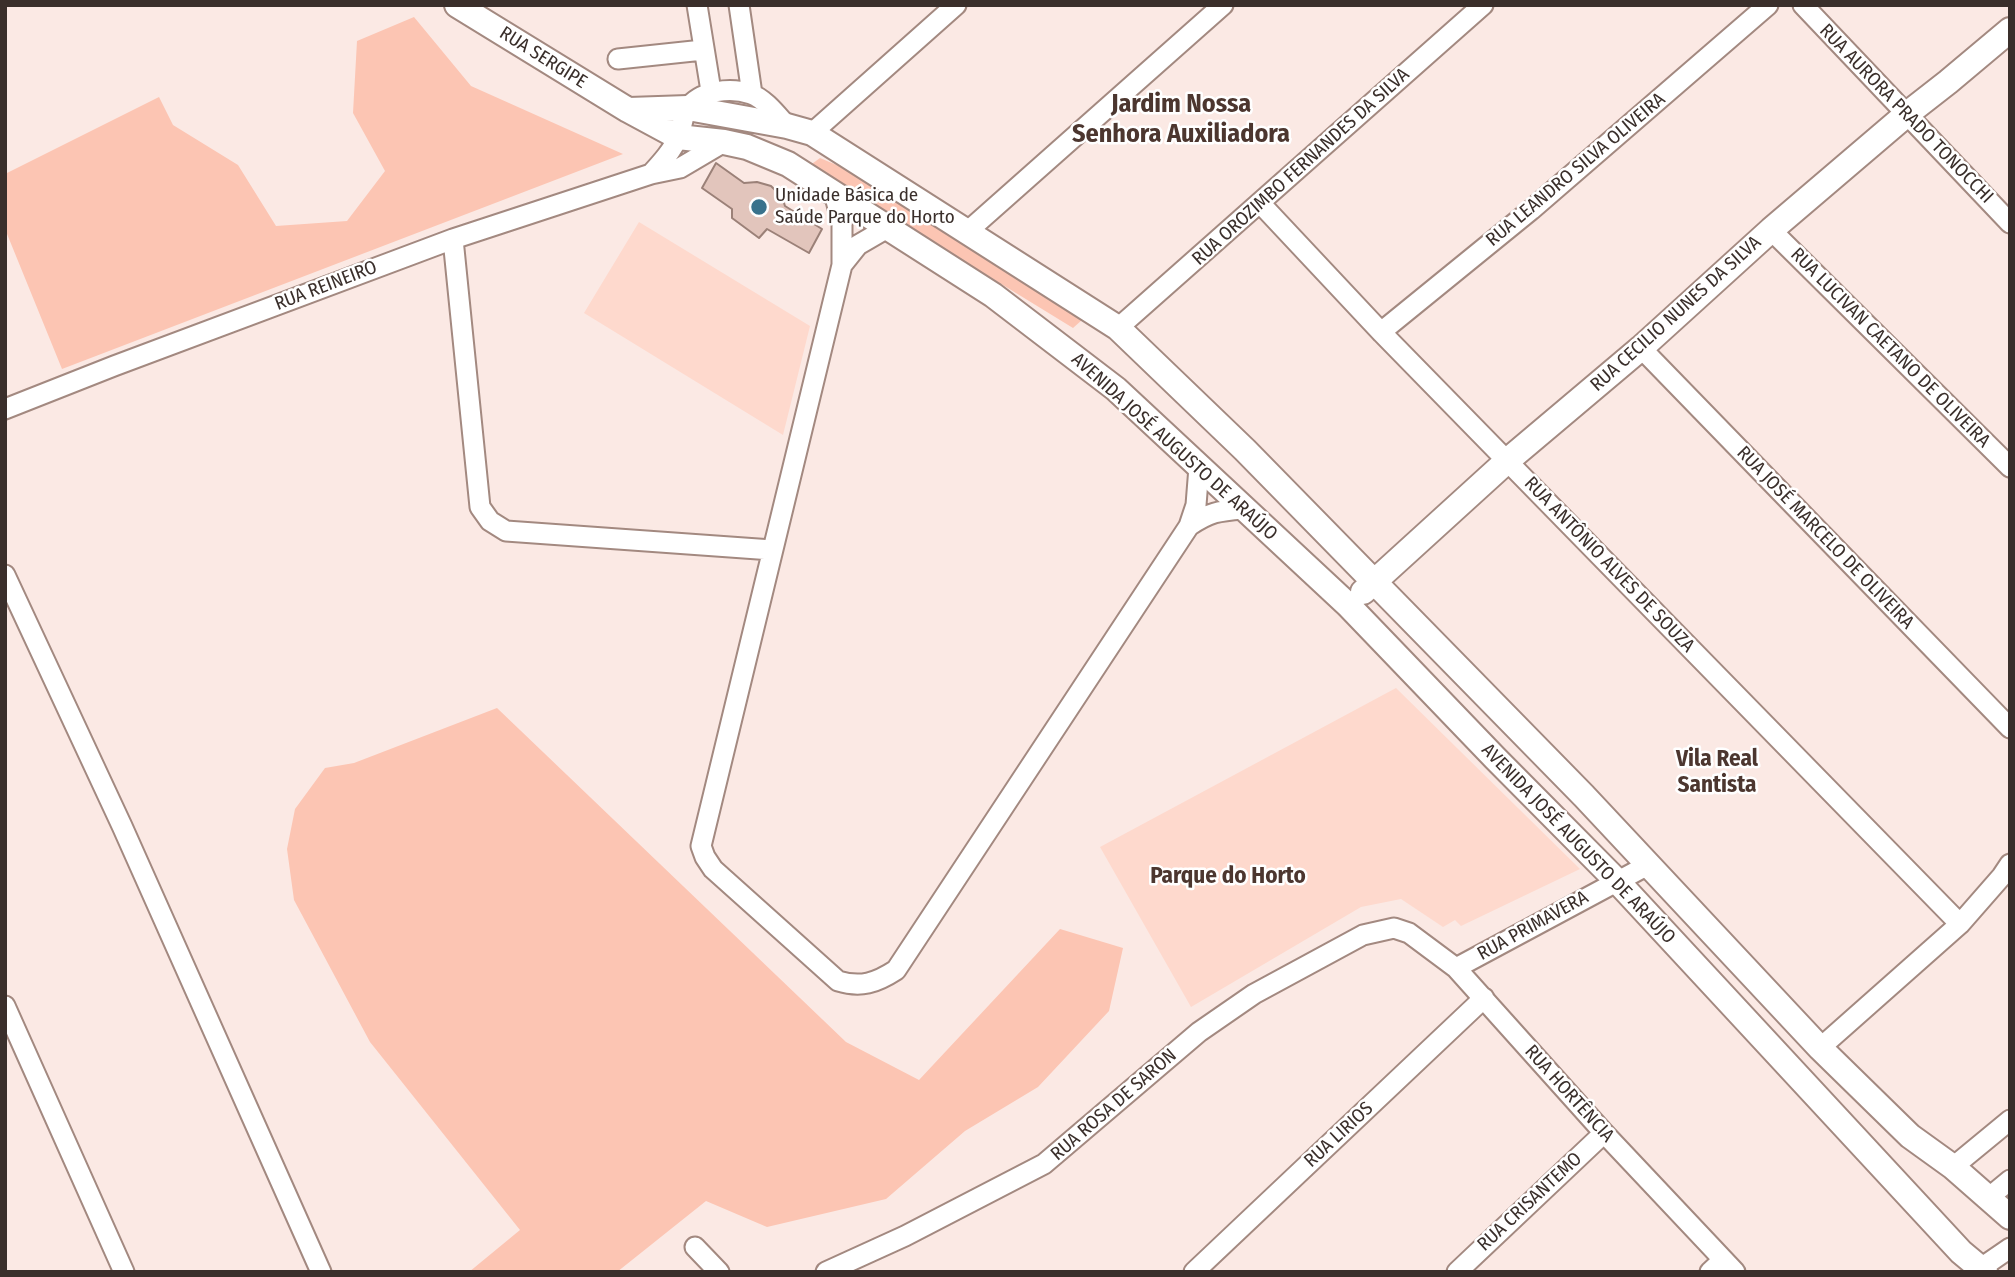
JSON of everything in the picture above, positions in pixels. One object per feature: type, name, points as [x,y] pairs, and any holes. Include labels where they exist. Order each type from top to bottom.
[{"type":"street","name":"RUA SERGIPE","points":[[457,5],[628,110]]},
{"type":"street","points":[[697,5],[711,91]]},
{"type":"street","points":[[738,5],[752,94]]},
{"type":"street","points":[[812,133],[956,5]]},
{"type":"street","points":[[968,231],[1223,5]]},
{"type":"street","name":"RUA OROZIMBO FERNANDES DA SILVA","points":[[1118,328],[1483,5]]},
{"type":"street","name":"RUA LEANDRO SILVA OLIVEIRA","points":[[1381,332],[1531,209],[1768,5]]},
{"type":"street","name":"RUA AURORA PRADO TONOCCHI","points":[[1803,5],[2010,223]]},
{"type":"street","name":"RUA CECILIO NUNES DA SILVA","points":[[1352,602],[1507,461],[1641,348],[1771,230],[2010,30]]},
{"type":"street","points":[[618,60],[703,50]]},
{"type":"street","points":[[651,174],[664,160],[678,137],[688,108],[711,91],[752,94],[788,126]]},
{"type":"street","name":"AVENIDA JOSÉ AUGUSTO DE ARAÚJO","points":[[628,110],[688,108],[788,126],[812,133],[1118,328],[1245,450],[1584,796],[1820,1048],[1910,1136],[1953,1167],[2010,1217]]},
{"type":"street","name":"AVENIDA JOSÉ AUGUSTO DE ARAÚJO","points":[[628,110],[678,137],[747,147],[788,164],[993,295],[1116,389],[1243,509],[1352,602],[1486,749],[1617,881],[1980,1270]]},
{"type":"street","name":"RUA REINEIRO","points":[[5,409],[453,239],[651,174],[680,168],[724,142]]},
{"type":"street","points":[[834,193],[842,224],[842,265],[701,846],[713,869],[838,981],[851,985],[879,981],[896,970],[1189,526],[1196,505],[1199,467]]},
{"type":"street","name":"RUA ANTÔNIO ALVES DE SOUZA","points":[[1260,203],[1381,332],[1960,924]]},
{"type":"street","points":[[842,265],[858,245],[889,227]]},
{"type":"street","name":"RUA LUCIVAN CAETANO DE OLIVEIRA","points":[[1771,230],[2010,467]]},
{"type":"street","points":[[453,239],[480,507],[490,521],[506,531],[772,550]]},
{"type":"street","name":"RUA JOSÉ MARCELO DE OLIVEIRA","points":[[1641,348],[2010,728]]},
{"type":"street","points":[[1189,526],[1207,514],[1243,509]]},
{"type":"street","points":[[5,575],[128,839],[321,1272]]},
{"type":"street","points":[[1820,1048],[1960,924],[2010,864]]},
{"type":"street","name":"RUA PRIMAVERA","points":[[1456,968],[1648,865]]},
{"type":"street","name":"RUA HORTÊNCIA","points":[[1394,928],[1409,933],[1456,968],[1723,1268]]},
{"type":"street","name":"RUA ROSA DE SARON","points":[[826,1272],[905,1236],[1044,1164],[1199,1032],[1243,1002],[1363,935],[1394,928]]},
{"type":"street","name":"RUA LIRIOS","points":[[1194,1272],[1483,998]]},
{"type":"street","points":[[5,1006],[124,1272]]},
{"type":"street","points":[[1953,1167],[2010,1120]]},
{"type":"street","name":"RUA CRISANTEMO","points":[[1457,1272],[1604,1133]]},
{"type":"street","points":[[1987,1199],[2010,1180]]},
{"type":"street","points":[[695,1247],[719,1272]]},
{"type":"street","points":[[1980,1270],[2010,1248]]},
{"type":"shaded area","points":[[414,17],[471,86],[623,154],[62,369],[5,229],[5,174],[159,97],[173,125],[238,165],[276,226],[347,221],[385,171],[353,113],[357,41]]},
{"type":"shaded area","points":[[820,158],[839,166],[1082,320],[1073,328],[809,166]]},
{"type":"shaded area","points":[[639,222],[810,326],[783,435],[584,313]]},
{"type":"shaded area","points":[[1396,688],[1580,869],[1461,926],[1455,920],[1443,927],[1401,899],[1361,907],[1191,1007],[1100,847]]},
{"type":"shaded area","points":[[497,708],[846,1042],[919,1080],[1060,929],[1123,948],[1109,1011],[1038,1087],[965,1131],[886,1199],[767,1227],[706,1201],[617,1272],[469,1272],[520,1230],[370,1042],[294,900],[287,849],[295,809],[325,768],[354,763]]},
{"type":"building","name":"Unidade Básica de Saúde Parque do Horto","points":[[716,163],[744,183],[757,182],[771,186],[782,197],[785,206],[822,229],[809,253],[767,229],[759,238],[732,218],[732,209],[702,188]]},
{"type":"place","name":"Unidade Básica de Saúde Parque do Horto","points":[[759,207]]},
{"type":"district","name":"Jardim Nossa Senhora Auxiliadora","points":[[1181,120]]},
{"type":"district","name":"Vila Real Santista","points":[[1717,773]]},
{"type":"district","name":"Parque do Horto","points":[[1228,877]]}]
